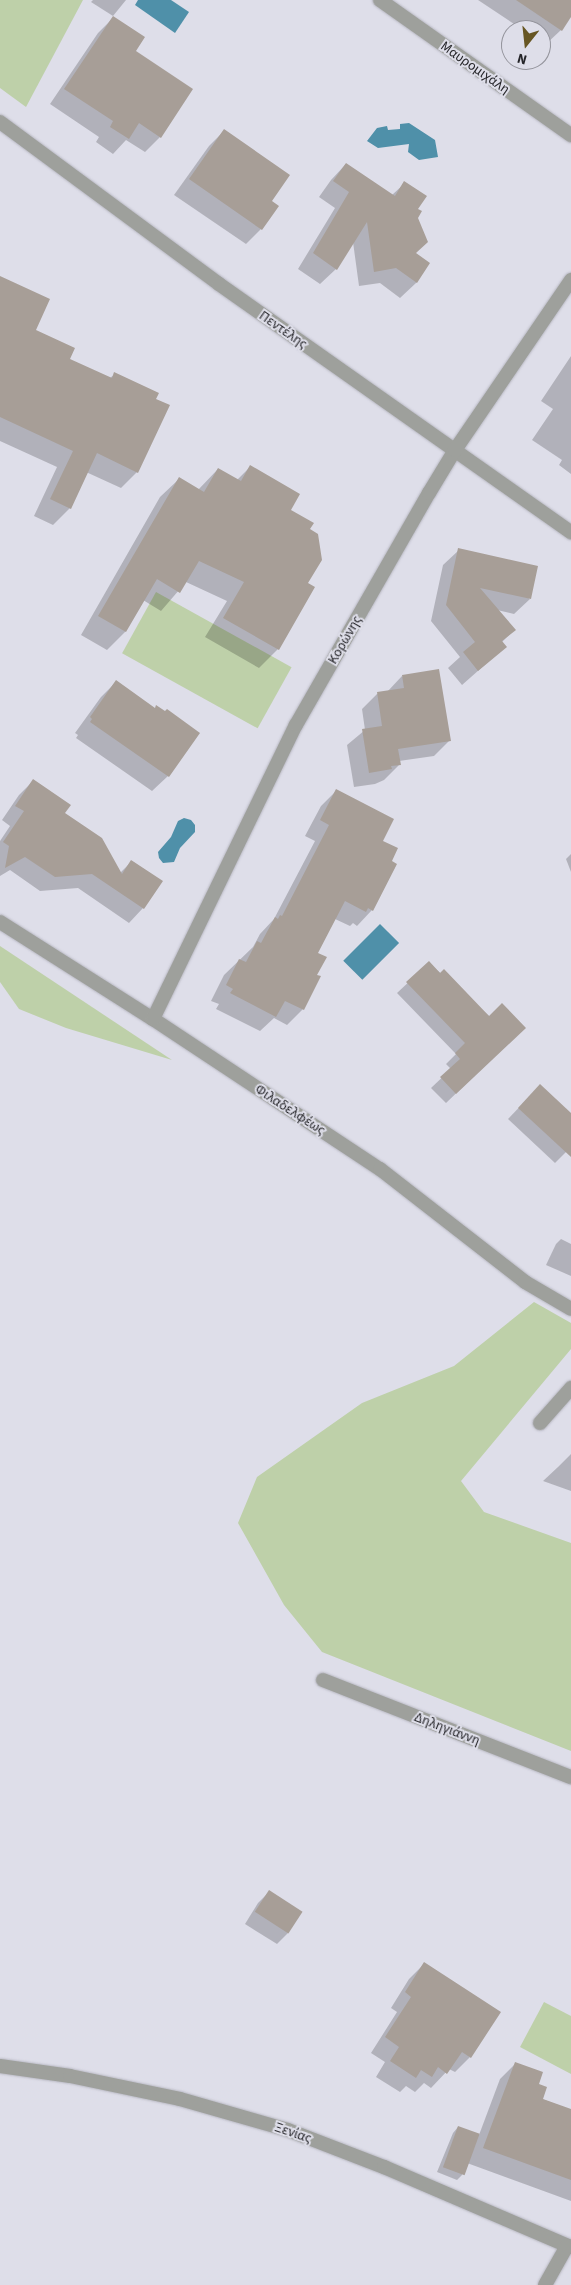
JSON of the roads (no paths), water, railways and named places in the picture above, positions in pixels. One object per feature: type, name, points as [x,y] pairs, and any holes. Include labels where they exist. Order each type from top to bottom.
[{"type":"street","name":"Μαυρομιχάλη","points":[[380,0],[571,136]]},
{"type":"street","name":"Πεντέλης","points":[[0,122],[219,284],[571,532]]},
{"type":"street","name":"Κορώνης","points":[[153,1019],[296,725],[455,450],[571,280]]},
{"type":"street","name":"Φιλαδελφέως","points":[[0,922],[153,1019],[380,1169],[525,1282],[571,1309]]},
{"type":"street","points":[[540,1423],[571,1388]]},
{"type":"street","name":"Δηληγιάννη","points":[[323,1680],[571,1777]]},
{"type":"street","name":"Ξενίας","points":[[0,2066],[70,2076],[180,2099],[288,2130],[384,2167],[569,2246]]},
{"type":"street","points":[[545,2285],[569,2246]]},
{"type":"water","points":[[138,0],[171,0],[189,12],[175,33],[135,5]]},
{"type":"water","points":[[409,123],[435,140],[438,157],[419,160],[408,152],[409,144],[378,148],[367,141],[377,128],[387,126],[388,130],[400,129],[400,124]]},
{"type":"water","points":[[184,818],[191,820],[195,825],[195,832],[180,848],[174,862],[163,863],[159,858],[158,852],[171,837],[178,821]]},
{"type":"water","points":[[380,924],[399,943],[362,980],[343,961]]}]
